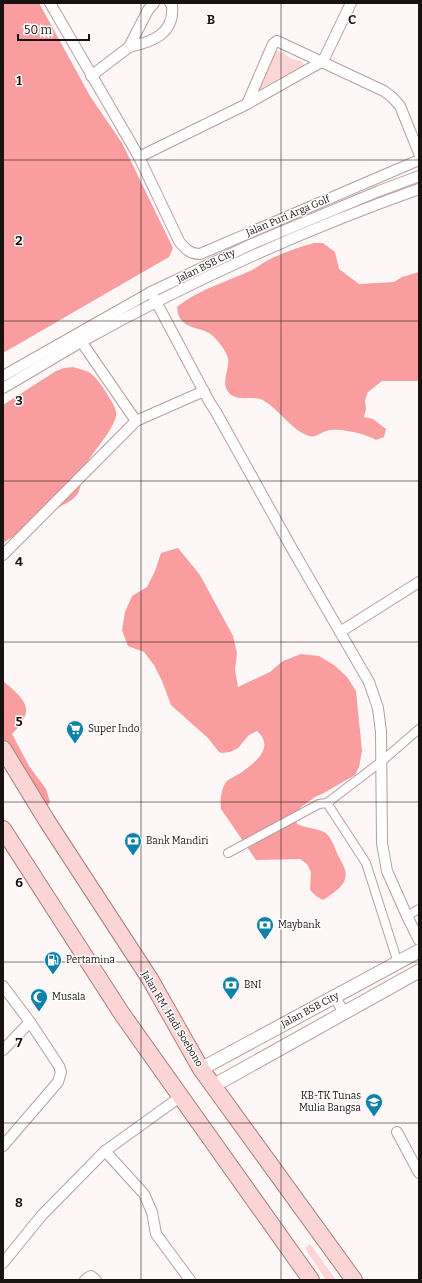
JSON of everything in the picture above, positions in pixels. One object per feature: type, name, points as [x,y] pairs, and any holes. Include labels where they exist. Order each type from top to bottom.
[{"type":"main road","name":"Jalan RM. Hadi Soebono","points":[[3,749],[51,827],[150,979],[201,1068],[354,1280]]},
{"type":"main road","points":[[3,829],[122,1014],[311,1280]]},
{"type":"street","name":"Jalan Puri Arga Golf","points":[[50,3],[139,157],[180,241],[188,251],[194,254],[200,254],[419,160]]},
{"type":"street","points":[[129,47],[148,10],[154,3]]},
{"type":"street","points":[[91,76],[129,47],[154,40],[162,35],[169,24],[172,12],[172,5],[170,3]]},
{"type":"street","points":[[139,157],[247,104],[323,61],[352,3]]},
{"type":"street","points":[[247,104],[275,42],[277,41],[323,61],[384,91],[392,97],[400,106],[419,153]]},
{"type":"street","name":"Jalan BSB City","points":[[3,388],[151,292],[252,244],[419,176]]},
{"type":"street","name":"Jalan BSB City","points":[[3,376],[78,338],[156,303],[263,251],[358,211],[419,189]]},
{"type":"street","points":[[151,292],[291,547],[369,682],[378,708],[382,761],[382,843],[387,871],[406,916],[419,940]]},
{"type":"street","points":[[78,338],[136,421]]},
{"type":"street","points":[[3,555],[136,421],[204,391]]},
{"type":"street","points":[[340,632],[419,582]]},
{"type":"street","points":[[228,854],[319,804],[327,803],[382,761],[419,728]]},
{"type":"street","points":[[327,803],[366,863],[398,963]]},
{"type":"street","points":[[406,916],[419,909]]},
{"type":"street","name":"Jalan BSB City","points":[[201,1068],[419,951]]},
{"type":"street","name":"Jalan BSB City","points":[[214,1086],[419,971]]},
{"type":"street","points":[[3,986],[30,1022],[59,1066],[61,1072],[61,1077],[58,1082],[3,1146]]},
{"type":"street","points":[[335,997],[344,1013]]},
{"type":"street","points":[[3,1050],[30,1022]]},
{"type":"street","points":[[3,1264],[42,1215],[105,1151],[180,1097]]},
{"type":"street","points":[[397,1132],[419,1172]]},
{"type":"street","points":[[105,1151],[144,1194],[152,1212],[156,1234],[190,1280]]},
{"type":"street","points":[[85,1280],[89,1276],[96,1280]]},
{"type":"shaded area","points":[[3,3],[39,3],[90,96],[122,143],[173,248],[169,257],[3,353]]},
{"type":"shaded area","points":[[277,51],[292,59],[301,61],[306,66],[258,91],[275,52]]},
{"type":"shaded area","points":[[314,243],[323,243],[335,252],[339,269],[359,284],[394,282],[402,277],[419,272],[419,381],[382,381],[368,392],[365,400],[366,409],[364,417],[373,419],[386,429],[384,437],[376,440],[359,433],[337,430],[326,431],[318,435],[309,436],[291,425],[275,409],[264,401],[256,398],[241,398],[233,396],[226,389],[225,385],[228,362],[226,352],[209,333],[186,324],[182,321],[179,315],[177,307],[194,295],[252,270],[276,256]]},
{"type":"shaded area","points":[[73,367],[90,373],[101,384],[113,403],[116,411],[114,423],[87,463],[79,492],[75,497],[71,501],[3,543],[3,405],[56,371]]},
{"type":"shaded area","points":[[178,548],[200,575],[233,636],[237,653],[235,670],[238,687],[270,672],[283,661],[301,654],[319,656],[334,665],[347,677],[356,691],[362,751],[359,767],[355,775],[315,797],[301,807],[296,815],[297,824],[324,832],[329,836],[346,873],[344,882],[341,886],[323,900],[310,890],[311,872],[307,864],[300,859],[256,860],[221,809],[221,795],[224,785],[228,780],[253,764],[262,754],[264,743],[262,737],[257,731],[249,735],[238,748],[230,752],[219,752],[208,738],[171,705],[154,665],[144,652],[128,646],[122,630],[125,612],[132,596],[147,587],[155,571],[161,553]]},
{"type":"shaded area","points":[[3,681],[20,696],[25,706],[26,711],[24,719],[12,734],[29,766],[46,789],[50,802],[48,805],[43,805],[3,742]]},
{"type":"shaded area","points":[[310,1244],[336,1280],[326,1280],[305,1248]]},
{"type":"place","name":"Super Indo","points":[[75,744]]},
{"type":"place","name":"Bank Mandiri","points":[[133,856]]},
{"type":"place","name":"Maybank","points":[[265,940]]},
{"type":"place","name":"Pertamina","points":[[53,975]]},
{"type":"place","name":"BNI","points":[[231,1000]]},
{"type":"place","name":"Musala","points":[[39,1012]]},
{"type":"place","name":"KB-TK Tunas Mulia Bangsa","points":[[374,1117]]}]
